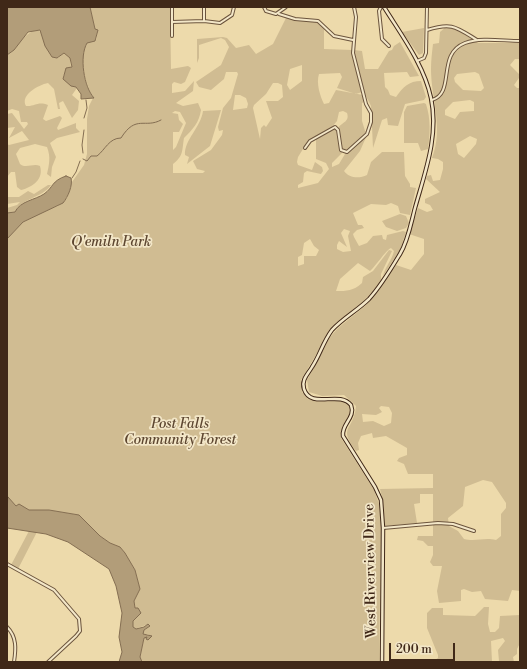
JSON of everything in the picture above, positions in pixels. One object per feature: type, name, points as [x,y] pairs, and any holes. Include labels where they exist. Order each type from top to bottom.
[{"type":"street","points":[[172,7],[172,36]]},
{"type":"street","points":[[204,7],[204,21]]},
{"type":"street","points":[[172,22],[204,21],[220,24],[232,15],[234,7]]},
{"type":"street","points":[[264,7],[268,13],[279,14],[295,19],[318,21],[334,36],[353,40]]},
{"type":"street","points":[[279,14],[286,7]]},
{"type":"street","points":[[306,148],[310,140],[335,127],[338,130],[341,150],[342,152],[347,152],[364,138],[370,129],[371,113],[366,104],[354,58],[354,7]]},
{"type":"street","points":[[381,7],[379,11],[382,39],[389,46]]},
{"type":"street","name":"West Riverview Drive","points":[[382,662],[382,508],[378,494],[343,436],[343,431],[352,416],[352,405],[348,401],[340,399],[313,399],[304,390],[304,381],[327,338],[340,323],[369,299],[402,252],[432,141],[434,123],[432,100],[425,78],[384,7]]},
{"type":"street","points":[[417,62],[426,55],[427,7]]},
{"type":"street","points":[[427,30],[447,25],[456,28],[478,40]]},
{"type":"street","points":[[432,100],[438,98],[442,93],[448,61],[452,53],[463,43],[478,40],[520,41]]},
{"type":"street","points":[[383,528],[438,523],[455,525],[474,531]]},
{"type":"street","points":[[7,564],[54,590],[79,619],[80,630],[76,636],[48,662]]},
{"type":"street","points":[[7,627],[12,634],[15,643],[14,662]]},
{"type":"green space","name":"Post Falls Community Forest","points":[[90,7],[170,7],[171,69],[188,66],[191,68],[185,82],[181,84],[174,82],[172,84],[172,93],[185,91],[194,81],[193,91],[176,103],[183,106],[198,103],[201,110],[199,119],[195,126],[184,138],[181,155],[173,164],[173,173],[203,173],[205,171],[197,169],[193,161],[211,150],[222,135],[223,130],[219,131],[218,127],[223,108],[231,98],[238,74],[237,72],[226,72],[224,79],[211,90],[199,87],[196,82],[221,65],[229,47],[225,40],[221,38],[199,45],[199,58],[197,63],[197,39],[223,37],[227,38],[236,48],[249,45],[256,54],[273,44],[286,18],[315,21],[324,28],[324,49],[352,50],[362,92],[357,94],[363,95],[364,102],[362,103],[362,121],[366,134],[346,151],[342,149],[338,128],[347,120],[348,116],[347,113],[343,111],[339,112],[337,121],[332,127],[308,141],[298,157],[298,165],[312,170],[315,162],[322,167],[323,171],[321,174],[307,171],[304,173],[303,182],[298,185],[298,188],[318,183],[329,169],[326,163],[316,159],[316,138],[335,128],[337,130],[342,153],[332,163],[332,167],[339,164],[345,154],[367,135],[360,151],[344,171],[351,176],[358,177],[367,175],[371,162],[382,152],[404,152],[405,176],[410,184],[410,187],[416,188],[410,215],[400,213],[398,206],[391,203],[386,205],[371,204],[353,213],[358,225],[362,225],[364,228],[357,230],[353,234],[359,246],[367,243],[373,236],[382,235],[383,239],[386,240],[387,235],[403,231],[406,232],[400,250],[383,276],[394,251],[391,248],[386,252],[370,271],[358,263],[340,279],[336,291],[347,291],[356,288],[362,283],[363,277],[373,271],[389,250],[392,251],[381,274],[381,280],[375,289],[361,304],[338,322],[329,333],[301,380],[302,392],[308,399],[317,402],[342,401],[350,407],[349,415],[342,430],[341,438],[374,490],[379,504],[381,526],[379,662],[142,662],[140,657],[144,638],[149,634],[143,634],[143,631],[150,626],[149,624],[135,629],[133,627],[133,621],[140,614],[135,608],[134,601],[140,589],[135,570],[125,553],[120,547],[110,543],[100,536],[79,515],[49,510],[29,510],[18,505],[16,506],[7,497],[7,239],[23,222],[44,211],[58,206],[67,198],[72,182],[84,165],[87,154],[87,119],[89,106],[93,98],[85,78],[83,57],[87,43],[96,40],[98,30],[95,29]],"holes":[[[302,65],[302,81],[290,90],[287,85],[290,69]],[[340,73],[342,77],[337,88],[354,93],[336,90],[329,103],[324,104],[319,89],[319,74]],[[273,83],[282,85],[283,97],[278,101],[266,101],[272,118],[266,127],[264,125],[261,128],[260,139],[253,108],[254,105],[266,94]],[[235,95],[240,95],[246,98],[248,104],[247,108],[233,110]],[[175,111],[180,112],[186,123],[176,147],[173,150],[173,132],[179,132],[183,124],[179,120],[178,114],[172,113]],[[344,229],[350,231],[348,236],[351,251],[343,252],[337,249],[339,241],[347,247],[341,233]],[[310,239],[314,246],[319,250],[316,256],[304,256],[304,264],[298,266],[298,257],[302,255],[304,243]]]},
{"type":"green space","points":[[447,26],[456,29],[478,43],[520,43],[520,59],[515,59],[510,65],[519,74],[519,78],[514,85],[517,88],[520,88],[520,591],[512,590],[508,601],[485,599],[481,591],[472,592],[464,589],[461,590],[461,601],[439,603],[437,591],[442,566],[433,566],[430,562],[433,555],[433,546],[428,546],[423,541],[417,540],[418,536],[433,536],[433,494],[420,494],[420,503],[414,504],[417,523],[385,526],[383,501],[380,489],[433,488],[433,474],[408,474],[404,464],[397,461],[399,458],[407,455],[407,448],[386,436],[373,438],[372,433],[361,436],[358,443],[359,450],[356,451],[350,443],[347,432],[355,414],[356,406],[344,395],[322,396],[309,392],[307,380],[321,355],[325,343],[338,328],[365,306],[396,265],[411,270],[424,254],[424,239],[409,234],[418,208],[427,212],[433,210],[430,205],[425,203],[425,199],[440,192],[426,179],[427,176],[431,175],[433,181],[440,180],[443,169],[443,162],[432,158],[437,135],[437,124],[431,60],[433,44],[439,43],[440,32]],"holes":[[[475,72],[479,74],[484,88],[481,91],[463,90],[455,82],[454,78],[457,74]],[[470,100],[474,102],[474,111],[460,112],[455,119],[445,115],[445,110],[453,102]],[[470,136],[477,139],[476,144],[464,158],[458,154],[456,144]],[[381,406],[389,407],[392,413],[391,423],[384,426],[373,421],[363,422],[362,414],[376,415],[382,412],[379,408]],[[483,480],[492,482],[506,503],[506,508],[501,514],[501,536],[496,540],[464,539],[458,531],[449,526],[448,518],[463,506],[465,487]]]},
{"type":"green space","points":[[424,28],[423,53],[419,55],[402,32]]},
{"type":"green space","points":[[37,30],[41,32],[52,57],[58,58],[64,53],[70,58],[71,68],[63,76],[77,88],[72,95],[79,101],[78,110],[72,118],[63,101],[59,103],[60,109],[58,109],[54,89],[48,83],[35,88],[28,94],[25,102],[26,106],[39,104],[48,105],[43,119],[46,121],[60,116],[62,118],[57,128],[58,130],[76,123],[76,128],[80,132],[57,138],[50,143],[56,157],[52,167],[51,177],[47,174],[49,158],[47,147],[35,144],[20,148],[16,154],[20,164],[25,166],[40,166],[41,171],[39,179],[33,185],[21,190],[17,187],[15,172],[11,172],[7,177],[7,144],[9,145],[29,140],[22,131],[9,138],[15,127],[7,128],[7,114],[12,113],[24,129],[28,124],[27,122],[21,122],[19,111],[12,109],[7,111],[7,55],[28,34]]},
{"type":"green space","points":[[400,42],[419,76],[410,77],[407,72],[384,73],[385,87],[390,95],[396,97],[407,85],[413,82],[421,81],[426,97],[424,100],[405,104],[398,126],[388,125],[387,118],[382,120],[373,148],[371,106],[364,92],[354,50],[362,51],[365,69],[378,69],[389,51]]},
{"type":"green space","points":[[424,103],[426,104],[429,115],[430,126],[428,149],[421,151],[418,143],[404,143],[404,112],[407,106]]},
{"type":"green space","points":[[221,110],[210,146],[187,164],[189,157],[185,155],[185,149],[202,117],[203,111]]},
{"type":"green space","points":[[48,185],[51,185],[43,193],[22,204],[15,212],[7,213],[7,208],[17,205],[20,202],[7,204],[7,197],[19,197],[28,191],[34,194]]},
{"type":"green space","points":[[400,214],[406,216],[409,223],[406,228],[397,231],[386,227],[382,221]]},
{"type":"green space","points":[[30,529],[38,530],[18,569],[11,565]]},
{"type":"green space","points":[[484,607],[489,607],[488,624],[490,632],[495,632],[499,628],[500,616],[520,615],[520,643],[517,649],[517,654],[513,657],[514,662],[499,661],[498,650],[505,641],[503,638],[491,641],[492,662],[432,662],[438,658],[438,655],[427,628],[427,613],[432,608],[443,608],[443,615],[475,616]]},
{"type":"shaded area","points":[[7,7],[90,7],[95,29],[98,30],[95,41],[87,43],[83,56],[83,64],[85,79],[90,93],[94,98],[81,99],[81,94],[76,87],[71,86],[63,79],[66,68],[72,67],[70,58],[64,53],[57,58],[52,57],[45,46],[40,30],[28,32],[14,50],[7,55]]},
{"type":"shaded area","points":[[66,176],[71,178],[71,187],[63,203],[23,222],[7,239],[7,213],[15,212],[20,205],[44,194],[55,182]]},
{"type":"shaded area","points":[[8,497],[16,506],[19,504],[29,510],[49,510],[79,515],[100,536],[110,543],[120,547],[125,553],[135,570],[140,589],[134,601],[135,608],[138,608],[141,613],[133,621],[133,627],[136,629],[144,627],[148,624],[150,626],[144,630],[143,634],[152,636],[148,640],[146,639],[147,637],[144,638],[140,657],[142,662],[119,662],[122,652],[119,637],[122,613],[116,586],[109,569],[68,542],[46,534],[7,528]]},
{"type":"waterway","points":[[84,118],[87,108],[86,100]]},
{"type":"waterway","points":[[83,159],[87,161],[91,156],[97,156],[100,154],[110,142],[121,138],[131,126],[161,120]]},
{"type":"waterway","points":[[83,153],[82,145],[84,130]]},
{"type":"waterway","points":[[72,178],[80,161]]},
{"type":"park label","name":"Q'emiln Park","points":[[111,243]]}]
